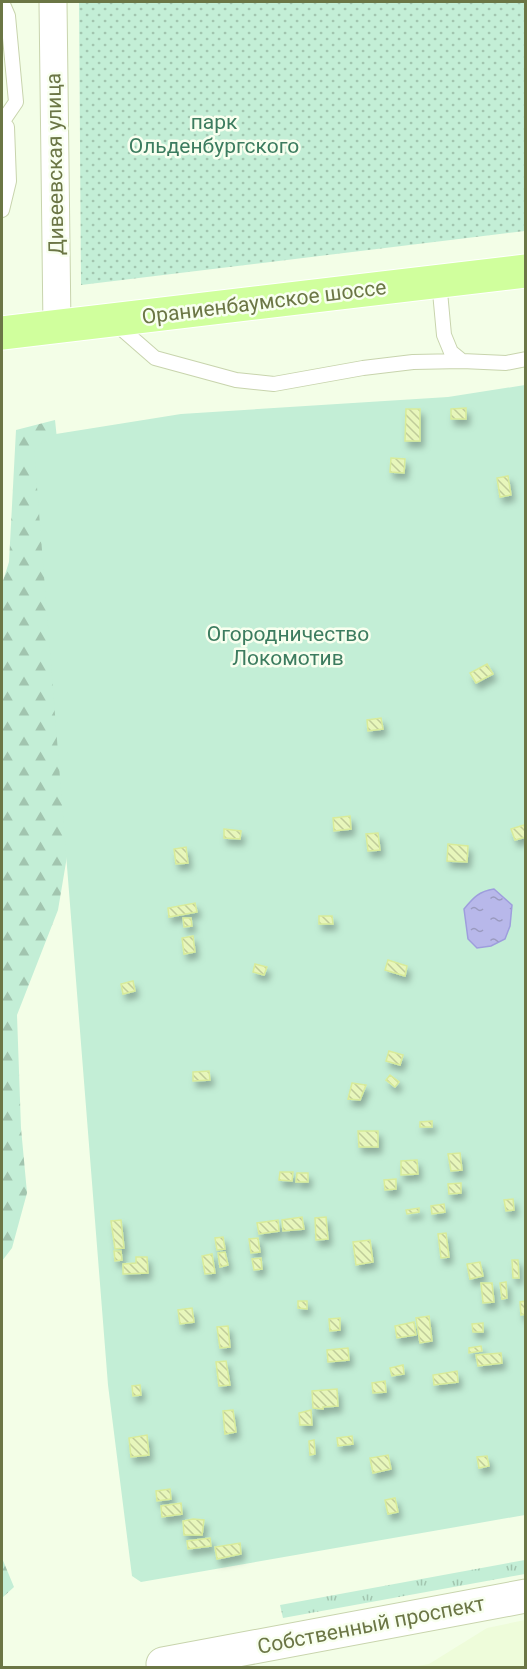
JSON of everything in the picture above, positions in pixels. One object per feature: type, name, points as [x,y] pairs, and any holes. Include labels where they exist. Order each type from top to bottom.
[{"type":"main road","name":"Ораниенбаумское шоссе","points":[[2,333],[525,271]]},
{"type":"street","name":"Дивеевская улица","points":[[53,2],[57,327]]},
{"type":"street","name":"Собственный проспект","points":[[157,1666],[525,1596]]},
{"type":"lane","points":[[2,2],[8,16],[16,102],[2,121],[7,127],[9,181],[2,210]]},
{"type":"lane","points":[[439,281],[444,335],[451,352],[462,361]]},
{"type":"lane","points":[[112,320],[155,358],[236,380],[274,384],[363,368],[413,362],[506,363],[525,359]]},
{"type":"shaded area","points":[[525,1620],[525,1667],[412,1667],[429,1664],[487,1628]]},
{"type":"green space","name":"парк Ольденбургского","points":[[79,2],[525,2],[525,231],[81,285]]},
{"type":"green space","name":"Огородничество Локомотив","points":[[525,385],[525,1515],[141,1582],[132,1576],[108,1385],[34,449],[56,434],[181,414],[448,397]]},
{"type":"green space","points":[[55,420],[83,687],[79,785],[58,910],[17,1015],[21,1128],[27,1193],[12,1248],[2,1261],[2,584],[9,562],[16,430]]},
{"type":"green space","points":[[2,1558],[14,1587],[2,1598]]},
{"type":"green space","points":[[525,1560],[525,1574],[283,1618],[280,1605]]},
{"type":"water","points":[[494,889],[512,905],[510,926],[505,939],[491,946],[477,948],[468,939],[464,909],[484,891]]},
{"type":"building","points":[[466,408],[466,419],[451,419],[451,409]]},
{"type":"building","points":[[406,409],[420,409],[420,441],[405,441]]},
{"type":"building","points":[[391,458],[405,459],[404,473],[390,472]]},
{"type":"building","points":[[508,476],[511,495],[500,497],[497,478]]},
{"type":"building","points":[[487,664],[493,674],[476,683],[470,673]]},
{"type":"building","points":[[381,718],[383,729],[368,731],[367,720]]},
{"type":"building","points":[[350,816],[351,829],[334,831],[333,818]]},
{"type":"building","points":[[524,825],[526,837],[515,840],[511,829]]},
{"type":"building","points":[[224,829],[241,831],[240,839],[224,838]]},
{"type":"building","points":[[378,833],[380,850],[368,851],[366,834]]},
{"type":"building","points":[[448,844],[468,846],[467,862],[447,861]]},
{"type":"building","points":[[186,847],[188,863],[176,864],[174,849]]},
{"type":"building","points":[[195,903],[197,912],[169,917],[168,908]]},
{"type":"building","points":[[319,916],[332,916],[333,924],[319,924]]},
{"type":"building","points":[[183,918],[191,918],[192,926],[184,927]]},
{"type":"building","points":[[193,936],[195,952],[184,954],[182,938]]},
{"type":"building","points":[[388,960],[407,966],[405,976],[385,970]]},
{"type":"building","points":[[255,964],[267,967],[264,975],[253,972]]},
{"type":"building","points":[[133,981],[135,991],[123,994],[121,984]]},
{"type":"building","points":[[389,1051],[403,1055],[400,1065],[386,1061]]},
{"type":"building","points":[[209,1071],[210,1080],[193,1081],[193,1072]]},
{"type":"building","points":[[390,1075],[399,1082],[395,1087],[386,1080]]},
{"type":"building","points":[[352,1083],[366,1085],[360,1100],[348,1099]]},
{"type":"building","points":[[432,1121],[432,1127],[420,1127],[420,1122]]},
{"type":"building","points":[[358,1131],[378,1131],[378,1147],[359,1147]]},
{"type":"building","points":[[460,1153],[462,1170],[451,1171],[448,1154]]},
{"type":"building","points":[[417,1160],[418,1174],[401,1175],[401,1161]]},
{"type":"building","points":[[280,1172],[293,1172],[292,1181],[279,1180]]},
{"type":"building","points":[[297,1173],[308,1173],[308,1182],[296,1182]]},
{"type":"building","points":[[396,1179],[396,1189],[385,1190],[384,1180]]},
{"type":"building","points":[[461,1183],[461,1193],[449,1194],[448,1184]]},
{"type":"building","points":[[513,1199],[514,1210],[506,1211],[504,1200]]},
{"type":"building","points":[[444,1204],[445,1212],[432,1214],[431,1206]]},
{"type":"building","points":[[419,1208],[419,1212],[407,1214],[406,1210]]},
{"type":"building","points":[[302,1217],[304,1229],[283,1231],[282,1220]]},
{"type":"building","points":[[326,1217],[328,1239],[316,1240],[315,1218]]},
{"type":"building","points":[[121,1220],[124,1248],[115,1249],[111,1221]]},
{"type":"building","points":[[278,1220],[279,1231],[259,1234],[257,1223]]},
{"type":"building","points":[[446,1233],[449,1257],[441,1258],[438,1234]]},
{"type":"building","points":[[223,1237],[225,1249],[217,1250],[215,1238]]},
{"type":"building","points":[[258,1238],[260,1252],[251,1253],[249,1239]]},
{"type":"building","points":[[370,1240],[373,1262],[356,1265],[353,1242]]},
{"type":"building","points":[[114,1251],[121,1251],[122,1260],[115,1261]]},
{"type":"building","points":[[225,1252],[228,1265],[220,1267],[218,1253]]},
{"type":"building","points":[[212,1254],[215,1273],[205,1274],[202,1256]]},
{"type":"building","points":[[136,1257],[147,1257],[148,1273],[123,1274],[123,1264],[136,1263]]},
{"type":"building","points":[[261,1258],[262,1269],[254,1270],[252,1259]]},
{"type":"building","points":[[512,1260],[518,1260],[519,1278],[513,1278]]},
{"type":"building","points":[[480,1262],[483,1276],[470,1279],[467,1264]]},
{"type":"building","points":[[506,1282],[507,1298],[502,1299],[500,1283]]},
{"type":"building","points":[[481,1283],[492,1283],[494,1302],[483,1303]]},
{"type":"building","points":[[298,1301],[307,1301],[307,1309],[298,1308]]},
{"type":"building","points":[[526,1301],[526,1314],[521,1315],[520,1302]]},
{"type":"building","points":[[192,1308],[194,1322],[180,1324],[178,1310]]},
{"type":"building","points":[[429,1316],[432,1341],[420,1343],[416,1318]]},
{"type":"building","points":[[340,1318],[340,1330],[330,1331],[329,1319]]},
{"type":"building","points":[[414,1322],[416,1335],[397,1338],[395,1326]]},
{"type":"building","points":[[483,1323],[483,1332],[473,1332],[472,1324]]},
{"type":"building","points":[[228,1326],[230,1347],[220,1348],[217,1327]]},
{"type":"building","points":[[481,1346],[482,1351],[469,1353],[469,1348]]},
{"type":"building","points":[[348,1348],[349,1360],[328,1362],[327,1350]]},
{"type":"building","points":[[501,1353],[502,1363],[478,1366],[476,1355]]},
{"type":"building","points":[[226,1361],[230,1385],[219,1386],[216,1362]]},
{"type":"building","points":[[403,1365],[404,1374],[392,1376],[390,1368]]},
{"type":"building","points":[[457,1371],[458,1382],[434,1385],[433,1375]]},
{"type":"building","points":[[385,1381],[386,1392],[373,1393],[372,1383]]},
{"type":"building","points":[[140,1385],[141,1395],[133,1396],[132,1386]]},
{"type":"building","points":[[337,1389],[338,1406],[313,1408],[312,1391]]},
{"type":"building","points":[[233,1410],[236,1432],[225,1434],[223,1411]]},
{"type":"building","points":[[311,1410],[312,1425],[300,1425],[299,1413]]},
{"type":"building","points":[[147,1435],[149,1455],[131,1457],[129,1438]]},
{"type":"building","points":[[352,1436],[353,1444],[338,1446],[337,1438]]},
{"type":"building","points":[[314,1440],[315,1454],[310,1455],[309,1441]]},
{"type":"building","points":[[388,1455],[391,1469],[373,1473],[370,1458]]},
{"type":"building","points":[[487,1456],[489,1466],[479,1468],[477,1457]]},
{"type":"building","points":[[170,1489],[171,1499],[157,1501],[156,1491]]},
{"type":"building","points":[[395,1498],[398,1512],[388,1514],[385,1500]]},
{"type":"building","points":[[181,1503],[182,1514],[162,1517],[161,1506]]},
{"type":"building","points":[[204,1520],[202,1535],[184,1535],[183,1521]]},
{"type":"building","points":[[210,1538],[211,1546],[188,1549],[187,1541]]},
{"type":"building","points":[[240,1543],[241,1554],[217,1559],[215,1547]]}]
